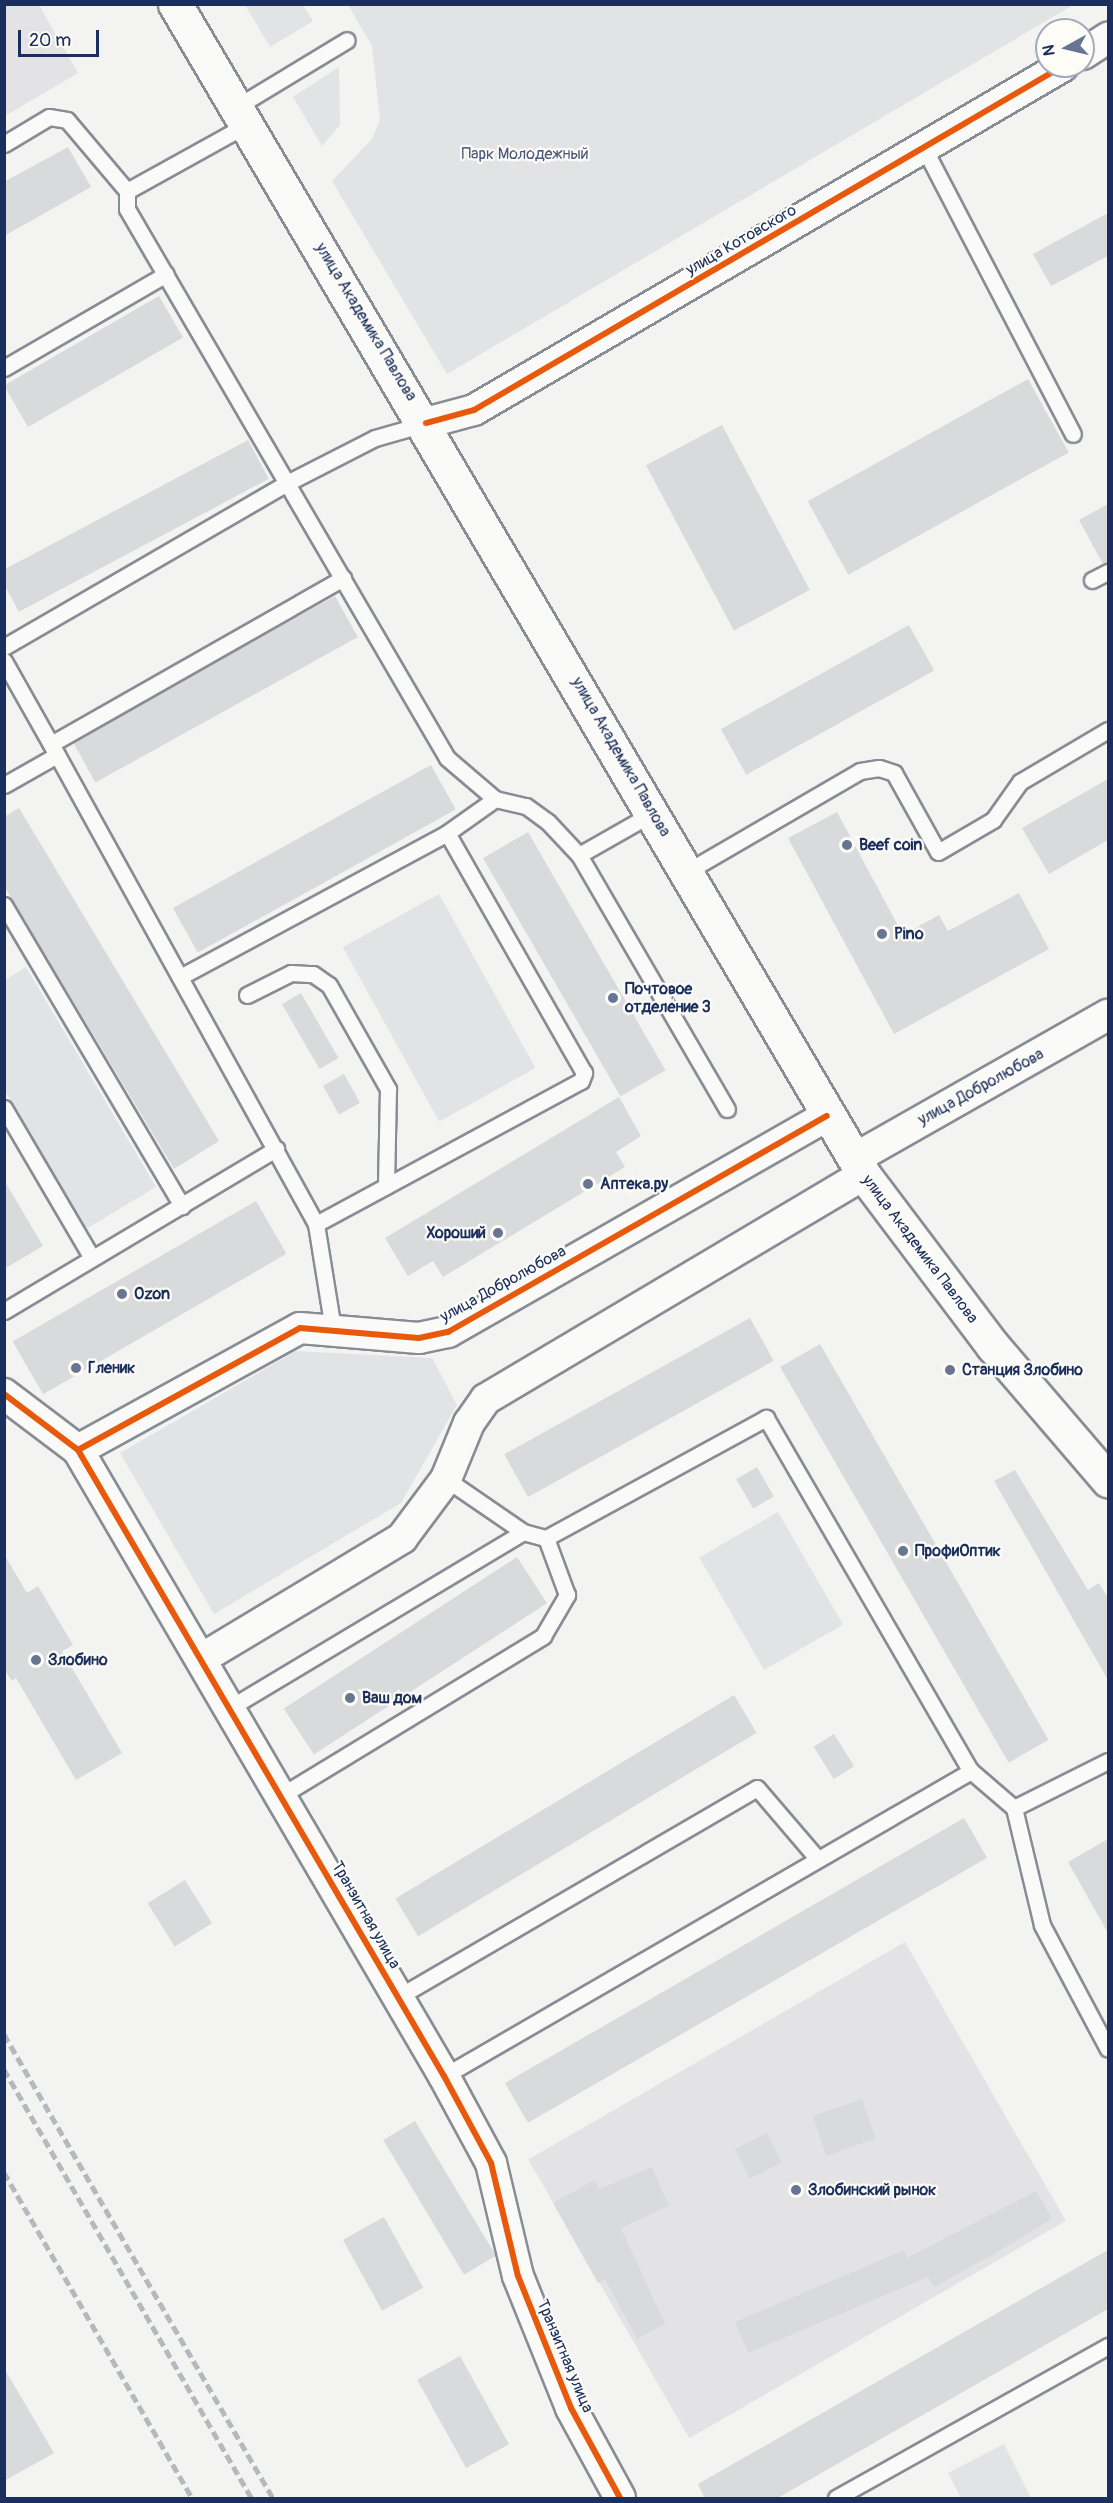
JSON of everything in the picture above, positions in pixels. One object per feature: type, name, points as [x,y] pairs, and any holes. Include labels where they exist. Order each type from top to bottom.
[{"type":"main road","name":"улица Академика Павлова","points":[[176,4],[426,423],[688,871],[827,1116],[859,1167],[993,1346],[1108,1480]]},
{"type":"street","points":[[1095,46],[1108,38]]},
{"type":"street","name":"улица Котовского","points":[[426,423],[474,410],[925,150],[1043,78]]},
{"type":"street","name":"улица Добролюбова","points":[[201,1659],[402,1538],[446,1479],[469,1422],[486,1398],[1108,1015]]},
{"type":"street","name":"улица Добролюбова","points":[[78,1450],[300,1328],[419,1338],[448,1332],[827,1116]]},
{"type":"street","name":"Транзитная улица","points":[[4,1394],[78,1450],[231,1707],[444,2076],[492,2163],[518,2276],[571,2408],[620,2499]]},
{"type":"lane","points":[[127,191],[243,115],[347,40]]},
{"type":"lane","points":[[4,144],[49,117],[67,120],[127,191],[127,208],[447,758],[495,799],[526,807],[579,855],[727,1109]]},
{"type":"lane","points":[[925,150],[1073,434]]},
{"type":"lane","points":[[4,368],[166,274]]},
{"type":"lane","points":[[4,647],[287,483],[375,438],[426,423]]},
{"type":"lane","points":[[1092,580],[1108,572]]},
{"type":"lane","points":[[4,785],[54,750],[343,578]]},
{"type":"lane","points":[[4,661],[316,1224],[333,1329]]},
{"type":"lane","points":[[688,871],[860,771],[879,768],[894,773],[938,852],[993,820],[1020,782],[1108,730]]},
{"type":"lane","points":[[180,977],[447,833],[495,799]]},
{"type":"lane","points":[[579,855],[652,813]]},
{"type":"lane","points":[[316,1224],[581,1080],[584,1073],[447,833]]},
{"type":"lane","points":[[4,905],[182,1206]]},
{"type":"lane","points":[[247,995],[291,972],[313,975],[329,985],[388,1089],[386,1186]]},
{"type":"lane","points":[[4,1108],[91,1256]]},
{"type":"lane","points":[[4,1311],[91,1256],[182,1206],[276,1149]]},
{"type":"lane","points":[[446,1479],[523,1532],[546,1538],[766,1418],[971,1771],[1014,1808],[1041,1925],[1108,2049]]},
{"type":"lane","points":[[231,1707],[523,1532]]},
{"type":"lane","points":[[282,1795],[543,1636],[567,1595],[546,1538]]},
{"type":"lane","points":[[1014,1808],[1108,1761]]},
{"type":"lane","points":[[444,2076],[816,1857],[971,1771]]},
{"type":"lane","points":[[398,1997],[757,1788],[816,1857]]},
{"type":"lane","points":[[836,2499],[1106,2353]]},
{"type":"shaded area","points":[[5,4],[39,5],[78,73],[5,116]]},
{"type":"shaded area","name":"Злобинский рынок","points":[[905,1942],[1066,2221],[689,2438],[528,2160]]},
{"type":"green space","points":[[245,5],[303,5],[313,21],[270,47]]},
{"type":"green space","name":"Парк Молодежный","points":[[348,5],[1073,5],[1051,18],[1035,18],[1035,27],[447,374],[332,181],[372,139],[380,119],[372,46]]},
{"type":"green space","points":[[339,67],[340,125],[322,146],[293,97]]},
{"type":"green space","points":[[439,894],[535,1068],[439,1121],[343,947]]},
{"type":"green space","points":[[26,967],[156,1187],[86,1229],[5,1091],[5,980]]},
{"type":"green space","points":[[296,1351],[432,1358],[457,1405],[401,1503],[214,1614],[120,1453]]},
{"type":"green space","points":[[778,1512],[843,1625],[764,1670],[699,1558]]},
{"type":"green space","points":[[1004,2444],[1031,2498],[961,2498],[948,2473]]},
{"type":"building","points":[[68,147],[91,187],[4,236],[4,182]]},
{"type":"building","points":[[1108,213],[1108,256],[1051,286],[1033,254]]},
{"type":"building","points":[[159,296],[183,338],[28,427],[4,385]]},
{"type":"building","points":[[1028,379],[1069,452],[848,575],[808,501]]},
{"type":"building","points":[[722,425],[810,590],[734,630],[646,465]]},
{"type":"building","points":[[248,440],[269,479],[19,612],[4,584],[4,570]]},
{"type":"building","points":[[1108,504],[1108,562],[1103,564],[1079,520]]},
{"type":"building","points":[[335,596],[358,637],[95,783],[73,741]]},
{"type":"building","points":[[909,625],[934,670],[746,775],[721,729]]},
{"type":"building","points":[[431,765],[456,810],[198,953],[173,908]]},
{"type":"building","points":[[1108,779],[1108,840],[1049,874],[1022,828]]},
{"type":"building","points":[[19,808],[219,1141],[174,1169],[4,886],[4,817]]},
{"type":"building","points":[[837,812],[903,935],[939,915],[948,931],[1019,893],[1049,949],[894,1034],[788,838]]},
{"type":"building","points":[[528,832],[666,1070],[620,1096],[483,858]]},
{"type":"building","points":[[301,993],[338,1058],[319,1069],[282,1004]]},
{"type":"building","points":[[344,1074],[360,1103],[339,1114],[323,1086]]},
{"type":"building","points":[[619,1097],[641,1136],[616,1152],[625,1167],[443,1277],[433,1261],[408,1276],[385,1238]]},
{"type":"building","points":[[4,1180],[43,1246],[4,1269]]},
{"type":"building","points":[[256,1201],[286,1254],[43,1394],[13,1342]]},
{"type":"building","points":[[750,1318],[774,1361],[528,1497],[504,1454]]},
{"type":"building","points":[[820,1344],[1048,1740],[1009,1763],[780,1367]]},
{"type":"building","points":[[757,1467],[774,1496],[753,1508],[736,1479]]},
{"type":"building","points":[[1015,1470],[1088,1590],[1099,1583],[1108,1598],[1108,1680],[994,1481]]},
{"type":"building","name":"Злобино","points":[[4,1554],[27,1593],[38,1586],[73,1645],[62,1651],[122,1753],[76,1780],[16,1678],[12,1681],[4,1669]]},
{"type":"building","points":[[517,1557],[547,1603],[314,1755],[284,1708]]},
{"type":"building","points":[[734,1695],[757,1733],[418,1936],[395,1898]]},
{"type":"building","points":[[834,1734],[854,1766],[834,1779],[814,1747]]},
{"type":"building","points":[[964,1818],[987,1858],[528,2123],[505,2083]]},
{"type":"building","points":[[1108,1839],[1108,1933],[1068,1862]]},
{"type":"building","points":[[185,1880],[212,1923],[175,1947],[148,1903]]},
{"type":"building","points":[[862,2099],[876,2139],[827,2156],[813,2116]]},
{"type":"building","points":[[415,2121],[496,2256],[464,2275],[383,2140]]},
{"type":"building","points":[[767,2133],[782,2162],[750,2179],[735,2149]]},
{"type":"building","points":[[652,2167],[669,2206],[621,2228],[665,2324],[637,2339],[605,2279],[598,2283],[553,2203],[594,2180],[600,2189]]},
{"type":"building","points":[[1036,2191],[1052,2219],[994,2254],[934,2287],[928,2277],[748,2353],[735,2322],[904,2250],[907,2258]]},
{"type":"building","points":[[384,2217],[423,2288],[382,2311],[343,2240]]},
{"type":"building","points":[[1108,2250],[1108,2309],[776,2499],[705,2499],[698,2484]]},
{"type":"building","points":[[460,2356],[509,2444],[466,2468],[417,2380]]},
{"type":"building","points":[[4,2368],[54,2453],[4,2481]]},
{"type":"railway","points":[[4,2034],[273,2498]]},
{"type":"railway","points":[[4,2069],[252,2498]]},
{"type":"railway","points":[[4,2172],[192,2498]]},
{"type":"cycle path","points":[[426,423],[474,410],[1042,78]]},
{"type":"cycle path","points":[[78,1450],[300,1328],[419,1338],[448,1332],[827,1116]]},
{"type":"cycle path","points":[[4,1394],[78,1450],[444,2076],[491,2163],[518,2276],[571,2408],[620,2498]]},
{"type":"place","name":"Beef coin","points":[[847,845]]},
{"type":"place","name":"Pino","points":[[882,934]]},
{"type":"place","name":"Почтовое отделение 3","points":[[613,998]]},
{"type":"place","name":"Аптека.ру","points":[[588,1184]]},
{"type":"place","name":"Хороший","points":[[498,1233]]},
{"type":"place","name":"Ozon","points":[[122,1294]]},
{"type":"place","name":"Гленик","points":[[76,1368]]},
{"type":"place","name":"Станция Злобино","points":[[950,1370]]},
{"type":"place","name":"ПрофиОптик","points":[[903,1551]]},
{"type":"place","name":"Злобино","points":[[36,1660]]},
{"type":"place","name":"Ваш дом","points":[[350,1698]]},
{"type":"place","name":"Злобинский рынок","points":[[796,2190]]}]
